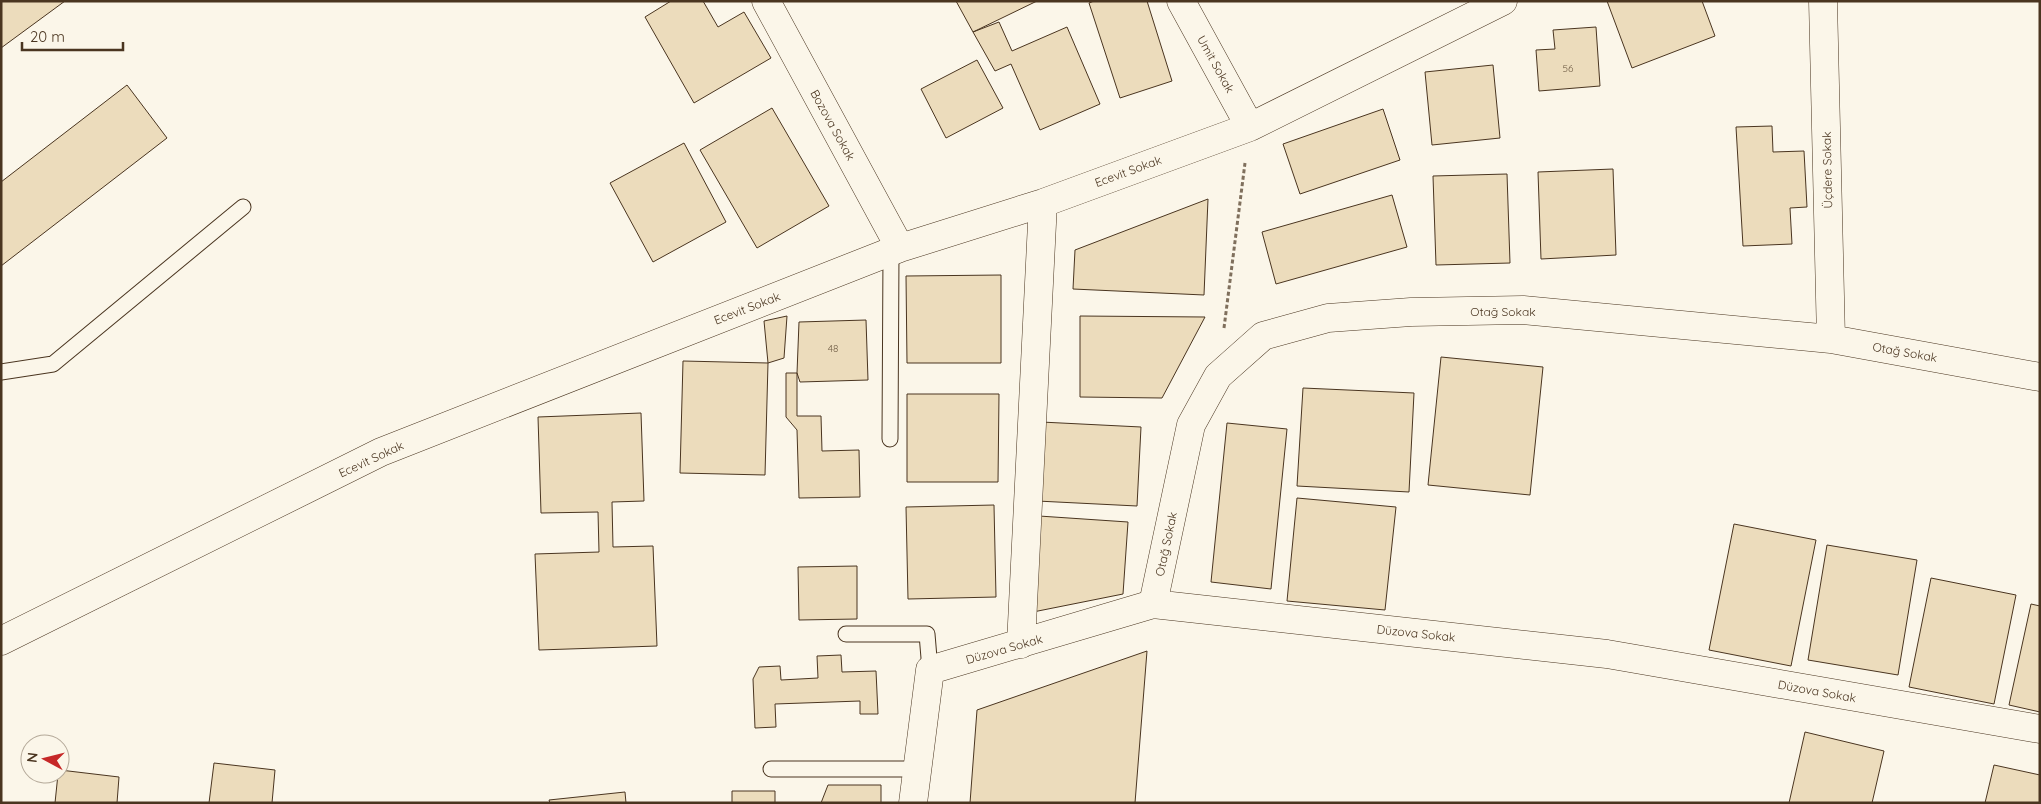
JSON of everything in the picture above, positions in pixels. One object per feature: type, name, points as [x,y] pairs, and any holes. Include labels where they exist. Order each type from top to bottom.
[{"type":"street","name":"Bozova Sokak","points":[[766,1],[896,250]]},
{"type":"street","name":"Umit Sokak","points":[[1181,1],[1250,127]]},
{"type":"street","name":"Ecevit Sokak","points":[[1,641],[381,452],[896,250],[1043,203],[1250,127],[1503,1]]},
{"type":"street","name":"Üçdere Sokak","points":[[1824,1],[1830,339]]},
{"type":"street","points":[[1021,644],[1043,203]]},
{"type":"street","name":"Otağ Sokak","points":[[1153,604],[1191,425],[1218,376],[1264,336],[1328,318],[1411,312],[1523,310],[1830,339],[2040,377]]},
{"type":"street","name":"Düzova Sokak","points":[[930,670],[1153,604],[1607,654],[2040,729]]},
{"type":"street","points":[[913,803],[930,670]]},
{"type":"lane","points":[[1,372],[53,364],[243,207]]},
{"type":"lane","points":[[890,439],[896,250]]},
{"type":"lane","points":[[846,634],[927,634],[930,670]]},
{"type":"lane","points":[[771,769],[918,769]]},
{"type":"path","points":[[1218,376],[1250,127]]},
{"type":"building","points":[[1,1],[65,1],[1,48]]},
{"type":"building","points":[[671,1],[703,1],[718,27],[744,12],[771,58],[694,103],[645,17]]},
{"type":"building","points":[[956,1],[1037,1],[973,32]]},
{"type":"building","points":[[1094,1],[1147,1],[1172,81],[1120,98],[1089,3]]},
{"type":"building","points":[[1607,1],[1702,1],[1715,36],[1632,68]]},
{"type":"building","points":[[999,22],[1012,51],[1067,27],[1100,104],[1040,130],[1011,64],[995,71],[973,32]]},
{"type":"building","points":[[1596,27],[1600,86],[1539,91],[1536,50],[1555,49],[1553,30]]},
{"type":"building","points":[[977,60],[1003,108],[946,138],[921,89]]},
{"type":"building","points":[[1493,65],[1500,138],[1432,145],[1425,72]]},
{"type":"building","points":[[127,85],[167,138],[1,266],[1,182]]},
{"type":"building","points":[[772,108],[829,206],[757,248],[700,150]]},
{"type":"building","points":[[1383,109],[1400,160],[1300,194],[1283,144]]},
{"type":"building","points":[[1772,126],[1773,152],[1804,151],[1807,207],[1790,208],[1792,244],[1743,246],[1736,127]]},
{"type":"building","points":[[684,143],[726,222],[653,262],[610,183]]},
{"type":"building","points":[[1613,169],[1616,255],[1541,259],[1538,172]]},
{"type":"building","points":[[1507,174],[1510,263],[1436,265],[1433,176]]},
{"type":"building","points":[[1392,195],[1407,247],[1276,284],[1262,232]]},
{"type":"building","points":[[1208,199],[1204,295],[1073,289],[1075,250]]},
{"type":"building","points":[[1001,275],[1001,363],[907,363],[906,276]]},
{"type":"building","points":[[787,316],[784,358],[768,363],[764,321]]},
{"type":"building","points":[[1080,316],[1205,317],[1162,398],[1080,397]]},
{"type":"building","points":[[866,320],[868,380],[800,382],[797,373],[799,322]]},
{"type":"building","points":[[1441,357],[1543,367],[1530,495],[1428,485]]},
{"type":"building","points":[[683,361],[768,363],[765,475],[680,473]]},
{"type":"building","points":[[786,373],[797,373],[797,416],[821,416],[822,451],[859,450],[860,497],[799,498],[797,430],[786,417]]},
{"type":"building","points":[[1303,388],[1414,393],[1409,492],[1297,486]]},
{"type":"building","points":[[907,394],[999,394],[998,482],[907,482]]},
{"type":"building","points":[[641,413],[644,501],[612,502],[613,547],[653,546],[657,646],[539,650],[535,554],[599,552],[598,512],[541,513],[538,417]]},
{"type":"building","points":[[1041,422],[1141,427],[1137,506],[1037,501]]},
{"type":"building","points":[[1227,423],[1287,429],[1271,589],[1211,582]]},
{"type":"building","points":[[1297,498],[1396,507],[1385,610],[1287,601]]},
{"type":"building","points":[[994,505],[996,597],[908,599],[906,507]]},
{"type":"building","points":[[1039,516],[1128,522],[1123,594],[1033,612]]},
{"type":"building","points":[[1734,524],[1816,540],[1791,666],[1709,650]]},
{"type":"building","points":[[1827,545],[1917,560],[1898,675],[1808,660]]},
{"type":"building","points":[[857,566],[857,619],[799,620],[798,567]]},
{"type":"building","points":[[1931,578],[2016,595],[1994,704],[1909,687]]},
{"type":"building","points":[[2031,604],[2040,606],[2040,712],[2009,705]]},
{"type":"building","points":[[1147,651],[1135,803],[970,803],[977,710]]},
{"type":"building","points":[[841,655],[842,672],[876,671],[878,714],[860,714],[860,701],[775,704],[776,727],[755,728],[753,679],[759,667],[780,666],[781,680],[818,678],[817,656]]},
{"type":"building","points":[[1805,732],[1884,751],[1872,803],[1789,803]]},
{"type":"building","points":[[214,763],[275,770],[272,803],[209,803]]},
{"type":"building","points":[[1994,765],[2040,775],[2040,803],[1985,803]]},
{"type":"building","points":[[70,771],[119,777],[117,803],[55,803],[57,784],[70,784]]},
{"type":"building","points":[[828,785],[881,785],[881,803],[821,803]]},
{"type":"building","points":[[732,791],[775,791],[775,803],[732,803]]},
{"type":"building","points":[[625,792],[626,803],[550,803],[549,800]]}]
